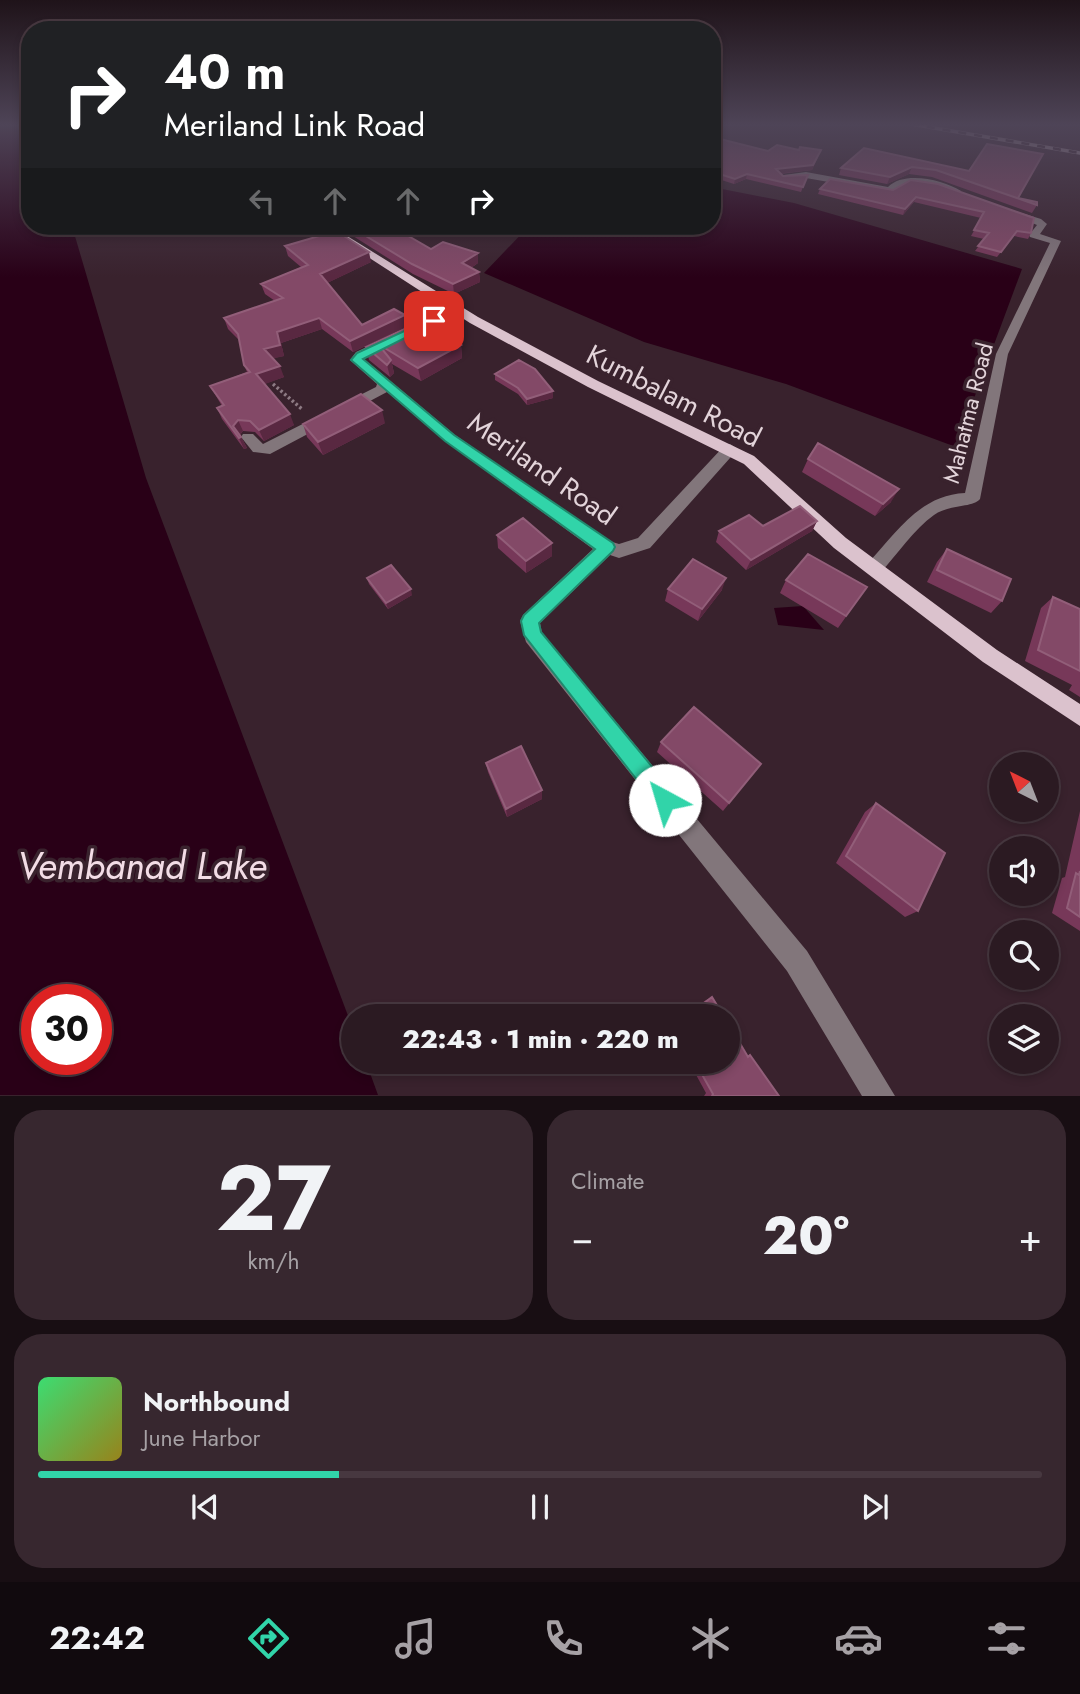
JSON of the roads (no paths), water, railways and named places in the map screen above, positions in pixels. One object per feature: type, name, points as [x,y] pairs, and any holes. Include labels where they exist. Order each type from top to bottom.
[{"type":"main road","name":"Kumbalam Road","points":[[339,235],[458,310],[593,384],[749,460],[839,543],[990,656],[1080,716]]},
{"type":"street","points":[[781,176],[802,175]]},
{"type":"street","points":[[807,175],[891,190],[894,185],[910,180],[932,183],[963,194]]},
{"type":"street","name":"Mahatma Road","points":[[874,568],[927,511],[947,500],[972,499],[1002,354],[1056,241],[1034,235],[1042,224],[1038,221],[1001,207]]},
{"type":"street","name":"Meriland Road","points":[[458,310],[361,355],[356,360],[450,438],[600,545],[619,551],[644,543],[730,449]]},
{"type":"street","points":[[248,437],[258,448],[265,450],[382,389],[384,383]]},
{"type":"street","points":[[607,547],[530,621],[533,635],[797,961],[880,1096]]},
{"type":"water","name":"Vembanad Lake","points":[[0,175],[21,175],[21,235],[75,235],[146,478],[344,1004],[341,1004],[341,1074],[370,1074],[378,1095],[0,1095]]},
{"type":"water","points":[[721,189],[794,203],[1022,269],[956,447],[786,384],[644,342],[484,273],[520,235],[721,235]]},
{"type":"water","points":[[803,606],[824,630],[778,625],[774,608]]}]
